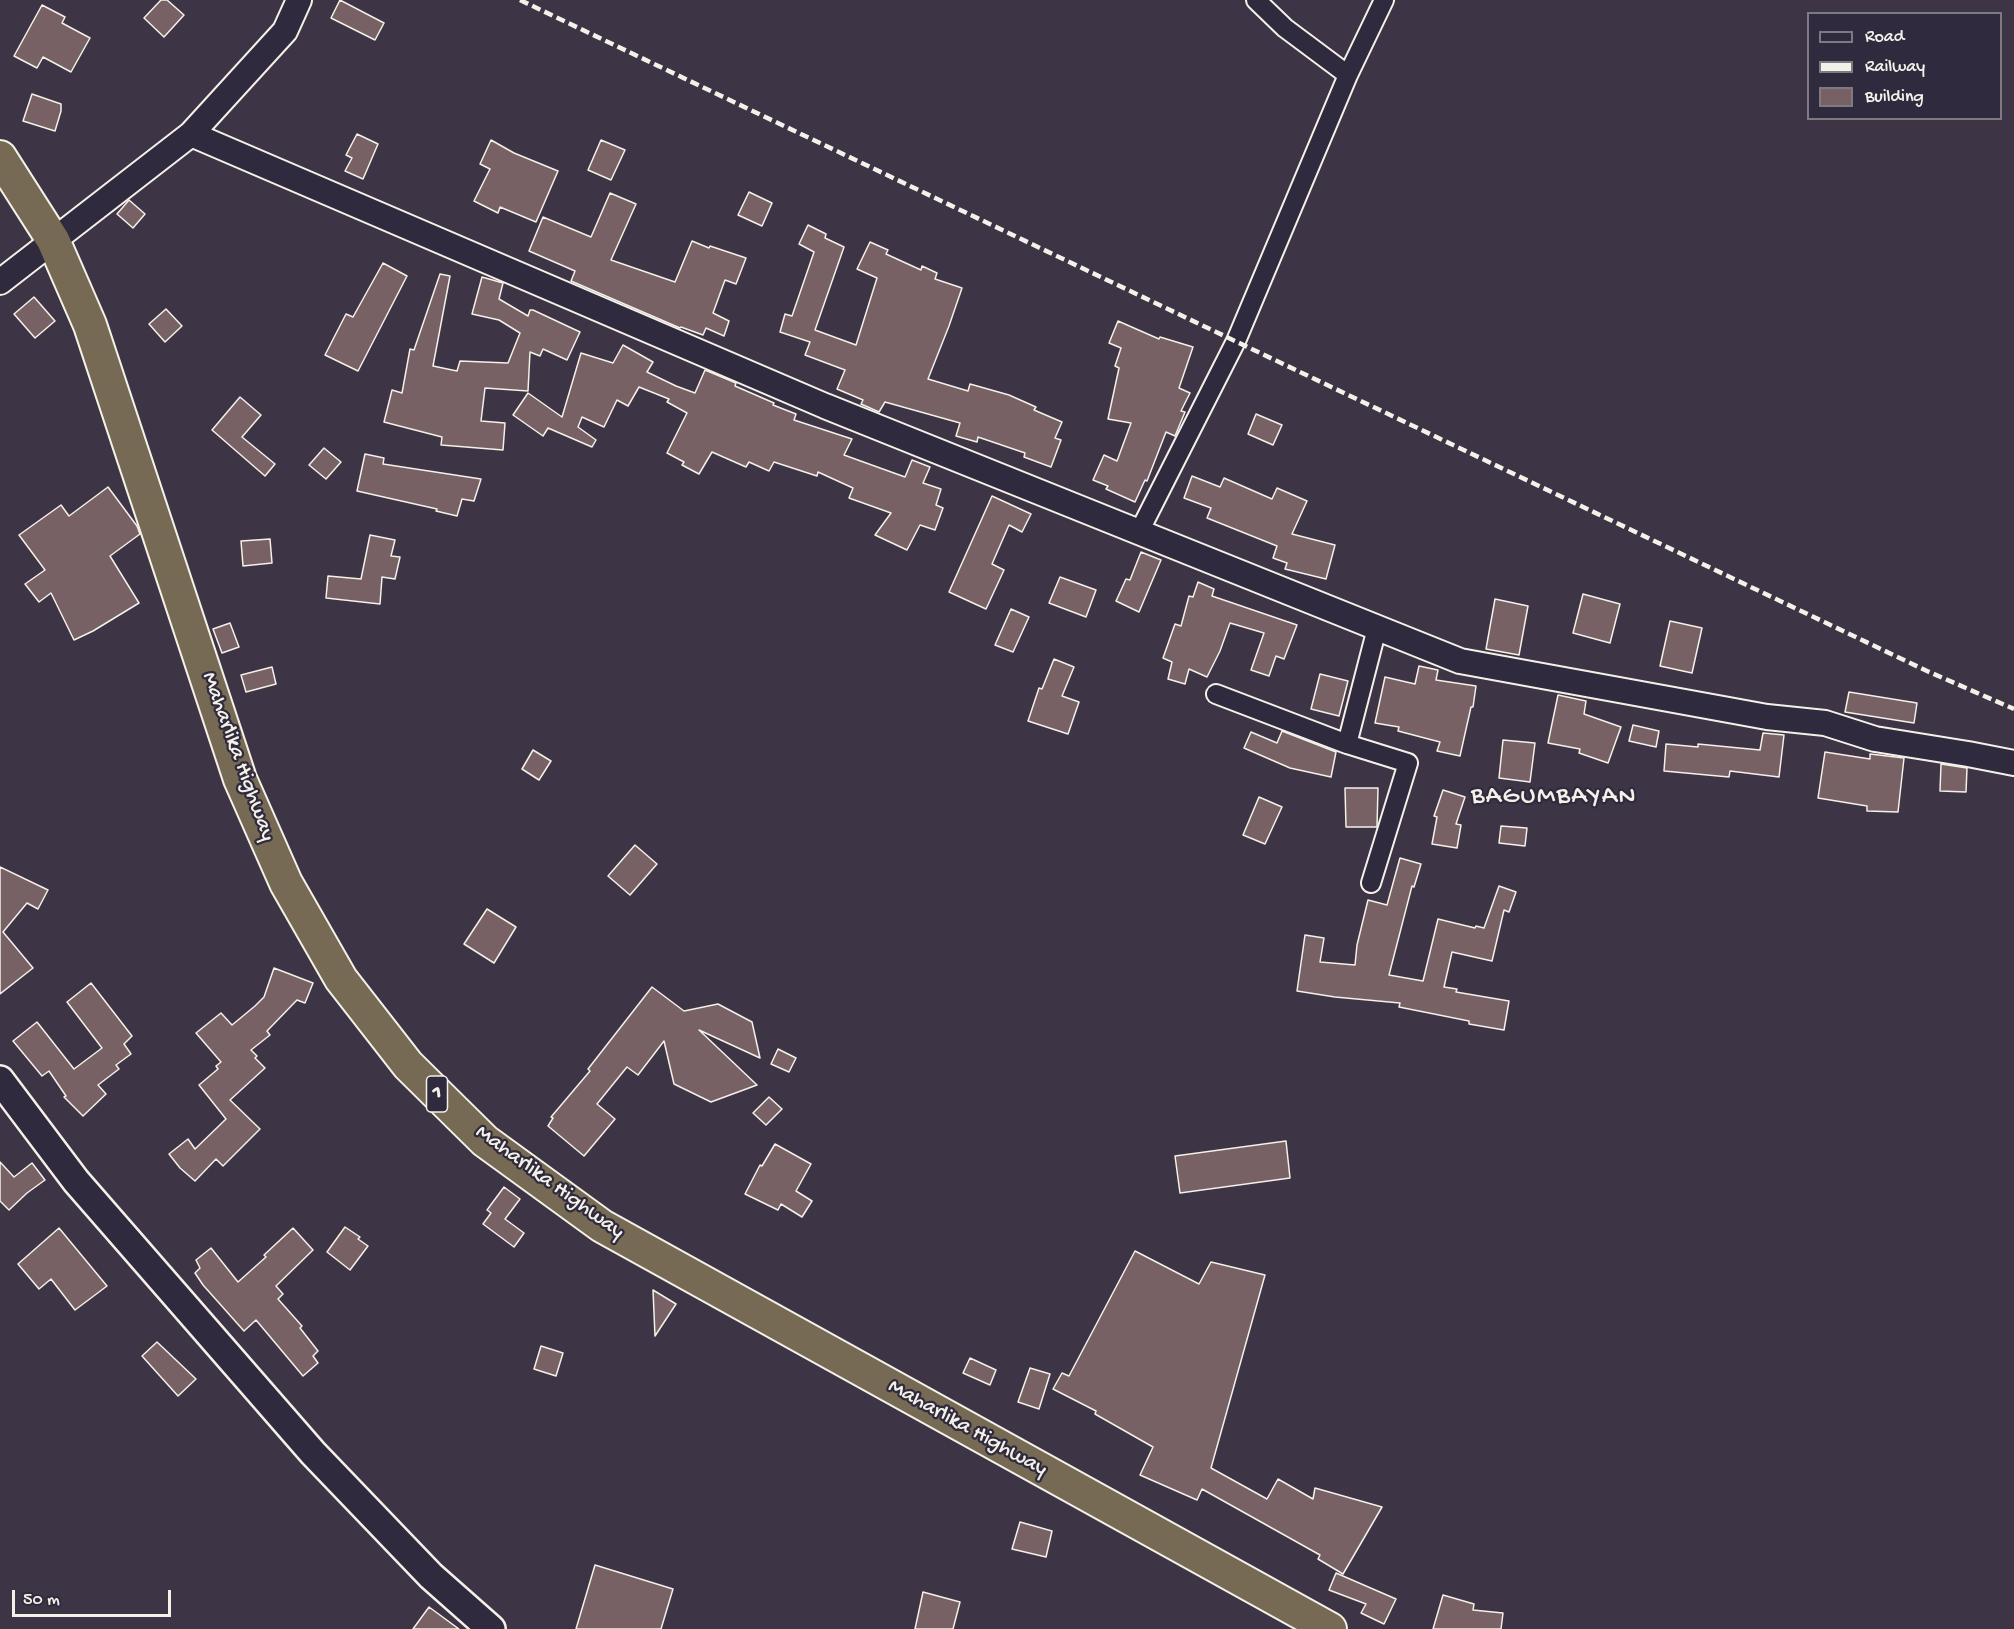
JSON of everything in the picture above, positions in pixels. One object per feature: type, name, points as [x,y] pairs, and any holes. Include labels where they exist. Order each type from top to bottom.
[{"type":"highway","name":"Maharlika Highway","points":[[0,157],[53,240],[90,325],[240,779],[286,883],[341,979],[408,1065],[485,1142],[602,1226],[1329,1629]]},
{"type":"main road","points":[[0,1080],[76,1180],[313,1452],[431,1576],[491,1629]]},
{"type":"street","points":[[0,282],[191,134],[285,32],[300,0]]},
{"type":"street","points":[[1256,0],[1285,28],[1348,75]]},
{"type":"street","points":[[1139,532],[1236,341],[1348,75],[1384,0]]},
{"type":"street","points":[[191,134],[825,406],[1460,661],[1767,717],[1825,723],[1875,739],[2014,763]]},
{"type":"street","points":[[1347,744],[1377,628]]},
{"type":"street","points":[[1216,694],[1347,744],[1408,763],[1371,883]]},
{"type":"building","points":[[161,0],[167,0],[184,15],[164,37],[144,18]]},
{"type":"building","points":[[340,0],[384,23],[375,40],[331,18]]},
{"type":"building","points":[[42,5],[65,17],[62,23],[90,38],[71,72],[43,57],[37,68],[14,56]]},
{"type":"building","points":[[32,94],[61,104],[55,131],[23,121]]},
{"type":"building","points":[[357,134],[378,144],[363,179],[345,171],[352,158],[346,155]]},
{"type":"building","points":[[491,140],[514,153],[558,171],[536,222],[500,207],[498,213],[474,201],[490,169],[480,164]]},
{"type":"building","points":[[601,140],[625,150],[611,180],[588,170]]},
{"type":"building","points":[[749,192],[772,203],[762,226],[738,215]]},
{"type":"building","points":[[610,193],[636,204],[611,260],[675,282],[692,241],[746,258],[736,284],[725,280],[713,313],[729,321],[724,336],[706,328],[703,335],[680,328],[571,281],[575,271],[529,251],[543,217],[591,237]]},
{"type":"building","points":[[129,200],[145,214],[133,228],[117,214]]},
{"type":"building","points":[[808,225],[826,234],[825,238],[844,247],[815,330],[856,345],[877,278],[857,269],[870,242],[888,250],[886,254],[921,270],[922,266],[937,273],[935,279],[962,288],[928,379],[968,391],[970,384],[1009,395],[1036,407],[1034,410],[1062,422],[1055,438],[1061,440],[1051,467],[1024,457],[1025,453],[978,437],[977,442],[956,436],[960,423],[885,402],[879,412],[861,404],[863,400],[837,389],[845,370],[805,355],[810,342],[780,332],[785,314],[792,316],[814,252],[799,244]]},
{"type":"building","points":[[383,263],[407,276],[358,371],[325,355],[346,314],[353,317]]},
{"type":"building","points":[[440,274],[450,276],[433,366],[457,371],[460,361],[508,363],[520,333],[499,320],[472,314],[482,277],[503,283],[499,299],[528,316],[530,310],[533,310],[580,332],[567,360],[543,349],[540,356],[530,352],[528,391],[485,388],[481,421],[505,423],[503,450],[441,445],[442,437],[384,422],[392,390],[402,393],[410,349],[414,350]]},
{"type":"building","points":[[34,297],[55,321],[35,338],[14,314]]},
{"type":"building","points":[[166,309],[182,326],[165,342],[149,324]]},
{"type":"building","points":[[1118,321],[1159,339],[1160,337],[1193,347],[1179,388],[1190,393],[1181,411],[1185,412],[1175,436],[1166,432],[1147,481],[1145,480],[1135,502],[1106,489],[1108,486],[1093,480],[1104,455],[1117,461],[1131,423],[1108,419],[1119,368],[1115,366],[1121,348],[1109,343]]},
{"type":"building","points":[[623,345],[653,362],[647,372],[676,386],[695,393],[705,370],[736,383],[735,386],[774,403],[773,405],[796,414],[794,420],[852,439],[844,455],[905,477],[912,460],[930,467],[923,483],[941,489],[936,505],[943,508],[935,530],[920,525],[907,550],[875,535],[891,513],[849,498],[853,488],[818,472],[817,476],[774,462],[769,471],[749,462],[746,467],[712,452],[699,474],[682,465],[684,462],[667,453],[687,413],[667,402],[669,399],[639,387],[628,406],[617,400],[604,427],[582,417],[578,427],[596,440],[592,447],[548,428],[543,436],[513,415],[528,393],[562,417],[581,353],[613,363]]},
{"type":"building","points":[[240,397],[261,415],[242,437],[275,464],[265,476],[212,430]]},
{"type":"building","points":[[1256,414],[1282,425],[1273,445],[1248,434]]},
{"type":"building","points":[[324,448],[341,462],[326,479],[309,465]]},
{"type":"building","points":[[365,454],[384,458],[383,464],[481,479],[474,501],[462,499],[457,516],[436,511],[437,509],[357,491]]},
{"type":"building","points":[[1192,476],[1220,487],[1224,478],[1272,499],[1277,488],[1307,501],[1292,534],[1335,545],[1326,579],[1285,569],[1287,563],[1273,558],[1277,546],[1207,518],[1211,508],[1184,498]]},
{"type":"building","points":[[108,487],[137,526],[140,534],[110,556],[139,603],[74,640],[51,593],[39,602],[25,584],[45,570],[19,535],[61,505],[69,516]]},
{"type":"building","points":[[992,496],[1031,514],[1022,532],[1009,525],[992,564],[1004,570],[986,609],[949,592]]},
{"type":"building","points":[[370,535],[395,540],[391,556],[400,557],[395,579],[382,577],[380,604],[326,598],[328,576],[361,579]]},
{"type":"building","points":[[270,539],[272,563],[243,566],[241,541]]},
{"type":"building","points":[[1141,552],[1161,560],[1139,612],[1116,601],[1126,579],[1130,580]]},
{"type":"building","points":[[1060,577],[1096,590],[1086,617],[1049,603]]},
{"type":"building","points":[[1198,582],[1214,589],[1212,596],[1297,625],[1284,659],[1276,656],[1269,676],[1251,670],[1264,633],[1230,623],[1207,677],[1189,669],[1185,684],[1168,679],[1172,662],[1163,658],[1175,624],[1181,626],[1189,596],[1193,597]]},
{"type":"building","points":[[1583,594],[1620,604],[1610,643],[1573,633]]},
{"type":"building","points":[[1495,599],[1528,606],[1519,655],[1486,649]]},
{"type":"building","points":[[1011,609],[1029,617],[1013,652],[995,645]]},
{"type":"building","points":[[1670,621],[1702,628],[1692,673],[1660,666]]},
{"type":"building","points":[[230,623],[239,647],[222,653],[213,629]]},
{"type":"building","points":[[1054,659],[1074,667],[1062,696],[1079,702],[1068,734],[1028,721],[1039,688],[1042,689]]},
{"type":"building","points":[[1419,666],[1438,670],[1436,680],[1476,686],[1460,756],[1437,751],[1440,742],[1398,731],[1399,727],[1375,723],[1385,677],[1415,684]]},
{"type":"building","points":[[272,667],[276,684],[246,692],[241,675]]},
{"type":"building","points":[[1320,674],[1348,681],[1339,716],[1311,709]]},
{"type":"building","points":[[1849,692],[1917,703],[1914,723],[1845,712]]},
{"type":"building","points":[[1558,695],[1586,701],[1584,714],[1621,727],[1608,763],[1579,753],[1580,749],[1548,743]]},
{"type":"building","points":[[1633,725],[1659,731],[1656,747],[1629,741]]},
{"type":"building","points":[[1282,731],[1336,752],[1331,777],[1290,768],[1244,748],[1251,732],[1277,743]]},
{"type":"building","points":[[1763,733],[1784,735],[1779,777],[1730,771],[1729,777],[1664,771],[1666,744],[1698,747],[1698,744],[1760,750]]},
{"type":"building","points":[[1503,740],[1535,743],[1530,782],[1499,778]]},
{"type":"building","points":[[533,750],[551,761],[539,780],[522,769]]},
{"type":"building","points":[[1825,752],[1870,759],[1870,754],[1904,758],[1898,812],[1867,811],[1867,806],[1818,798]]},
{"type":"building","points":[[1941,764],[1967,768],[1966,792],[1940,791]]},
{"type":"building","points":[[1345,788],[1378,788],[1377,827],[1346,827]]},
{"type":"building","points":[[1443,790],[1465,797],[1456,824],[1461,825],[1457,848],[1432,844],[1437,817],[1434,816]]},
{"type":"building","points":[[1259,797],[1282,807],[1265,844],[1243,835]]},
{"type":"building","points":[[1501,826],[1527,828],[1525,846],[1499,843]]},
{"type":"building","points":[[635,845],[657,864],[630,895],[608,876]]},
{"type":"building","points":[[1400,858],[1421,864],[1414,887],[1412,886],[1389,975],[1423,981],[1438,919],[1484,928],[1499,886],[1516,892],[1509,912],[1504,910],[1492,961],[1452,952],[1444,987],[1457,989],[1456,992],[1509,1001],[1504,1030],[1399,1007],[1400,1003],[1297,991],[1305,935],[1324,938],[1320,962],[1355,965],[1357,945],[1368,900],[1387,905]]},
{"type":"building","points":[[0,867],[48,890],[38,909],[27,903],[3,932],[33,968],[0,994]]},
{"type":"building","points":[[487,909],[516,927],[494,963],[464,944]]},
{"type":"building","points":[[274,968],[313,983],[305,1003],[297,1000],[267,1031],[270,1035],[251,1050],[265,1068],[230,1100],[260,1129],[223,1166],[216,1159],[195,1181],[169,1154],[188,1139],[195,1149],[226,1119],[199,1085],[218,1069],[216,1066],[221,1062],[196,1033],[221,1013],[232,1025],[255,1006],[264,997]]},
{"type":"building","points":[[91,983],[132,1036],[124,1044],[131,1054],[116,1065],[119,1069],[98,1085],[106,1094],[83,1116],[64,1097],[66,1096],[49,1071],[42,1076],[13,1041],[37,1022],[74,1069],[102,1048],[67,1002]]},
{"type":"building","points":[[652,987],[684,1011],[718,1004],[752,1022],[760,1058],[699,1030],[757,1085],[711,1102],[674,1084],[664,1041],[638,1075],[627,1067],[597,1104],[615,1119],[584,1156],[548,1126],[553,1118],[551,1117],[590,1071],[588,1069]]},
{"type":"building","points":[[778,1049],[796,1058],[789,1072],[771,1064]]},
{"type":"building","points":[[769,1097],[782,1109],[766,1125],[753,1113]]},
{"type":"building","points":[[1286,1141],[1290,1178],[1180,1193],[1175,1156]]},
{"type":"building","points":[[775,1144],[811,1164],[796,1191],[812,1201],[802,1217],[781,1204],[778,1210],[745,1194],[760,1165],[762,1166]]},
{"type":"building","points":[[0,1162],[14,1177],[32,1163],[45,1180],[9,1210],[0,1201]]},
{"type":"building","points":[[504,1187],[520,1199],[505,1219],[524,1233],[514,1247],[483,1224],[491,1213],[487,1210]]},
{"type":"building","points":[[345,1227],[360,1237],[358,1239],[368,1246],[350,1270],[327,1252]]},
{"type":"building","points":[[59,1228],[107,1286],[75,1310],[51,1279],[39,1289],[18,1264]]},
{"type":"building","points":[[293,1228],[313,1250],[276,1286],[283,1294],[278,1299],[302,1326],[300,1328],[318,1351],[313,1356],[318,1363],[303,1376],[256,1320],[244,1331],[195,1273],[200,1268],[196,1260],[211,1248],[238,1282]]},
{"type":"building","points":[[1135,1251],[1199,1284],[1211,1262],[1265,1275],[1211,1468],[1267,1499],[1278,1479],[1313,1499],[1315,1488],[1382,1507],[1343,1574],[1318,1559],[1320,1555],[1202,1489],[1197,1500],[1140,1475],[1153,1447],[1095,1414],[1096,1411],[1053,1389],[1062,1373],[1069,1376]]},
{"type":"building","points":[[653,1290],[676,1304],[655,1336]]},
{"type":"building","points":[[157,1342],[196,1379],[178,1396],[142,1356]]},
{"type":"building","points":[[541,1346],[563,1353],[556,1376],[534,1369]]},
{"type":"building","points":[[970,1358],[996,1370],[990,1385],[963,1373]]},
{"type":"building","points":[[1030,1368],[1050,1374],[1039,1409],[1018,1402]]},
{"type":"building","points":[[1020,1522],[1052,1531],[1046,1557],[1012,1549]]},
{"type":"building","points":[[595,1565],[673,1589],[661,1629],[576,1629]]},
{"type":"building","points":[[1336,1573],[1396,1599],[1384,1624],[1361,1613],[1366,1604],[1329,1590]]},
{"type":"building","points":[[923,1592],[960,1602],[953,1629],[915,1629]]},
{"type":"building","points":[[1443,1595],[1474,1604],[1473,1610],[1503,1613],[1501,1629],[1433,1629]]},
{"type":"building","points":[[429,1607],[459,1629],[413,1629]]},
{"type":"railway","points":[[520,0],[1927,671],[2014,709]]},
{"type":"district","name":"BAGUMBAYAN","points":[[1554,798]]}]
